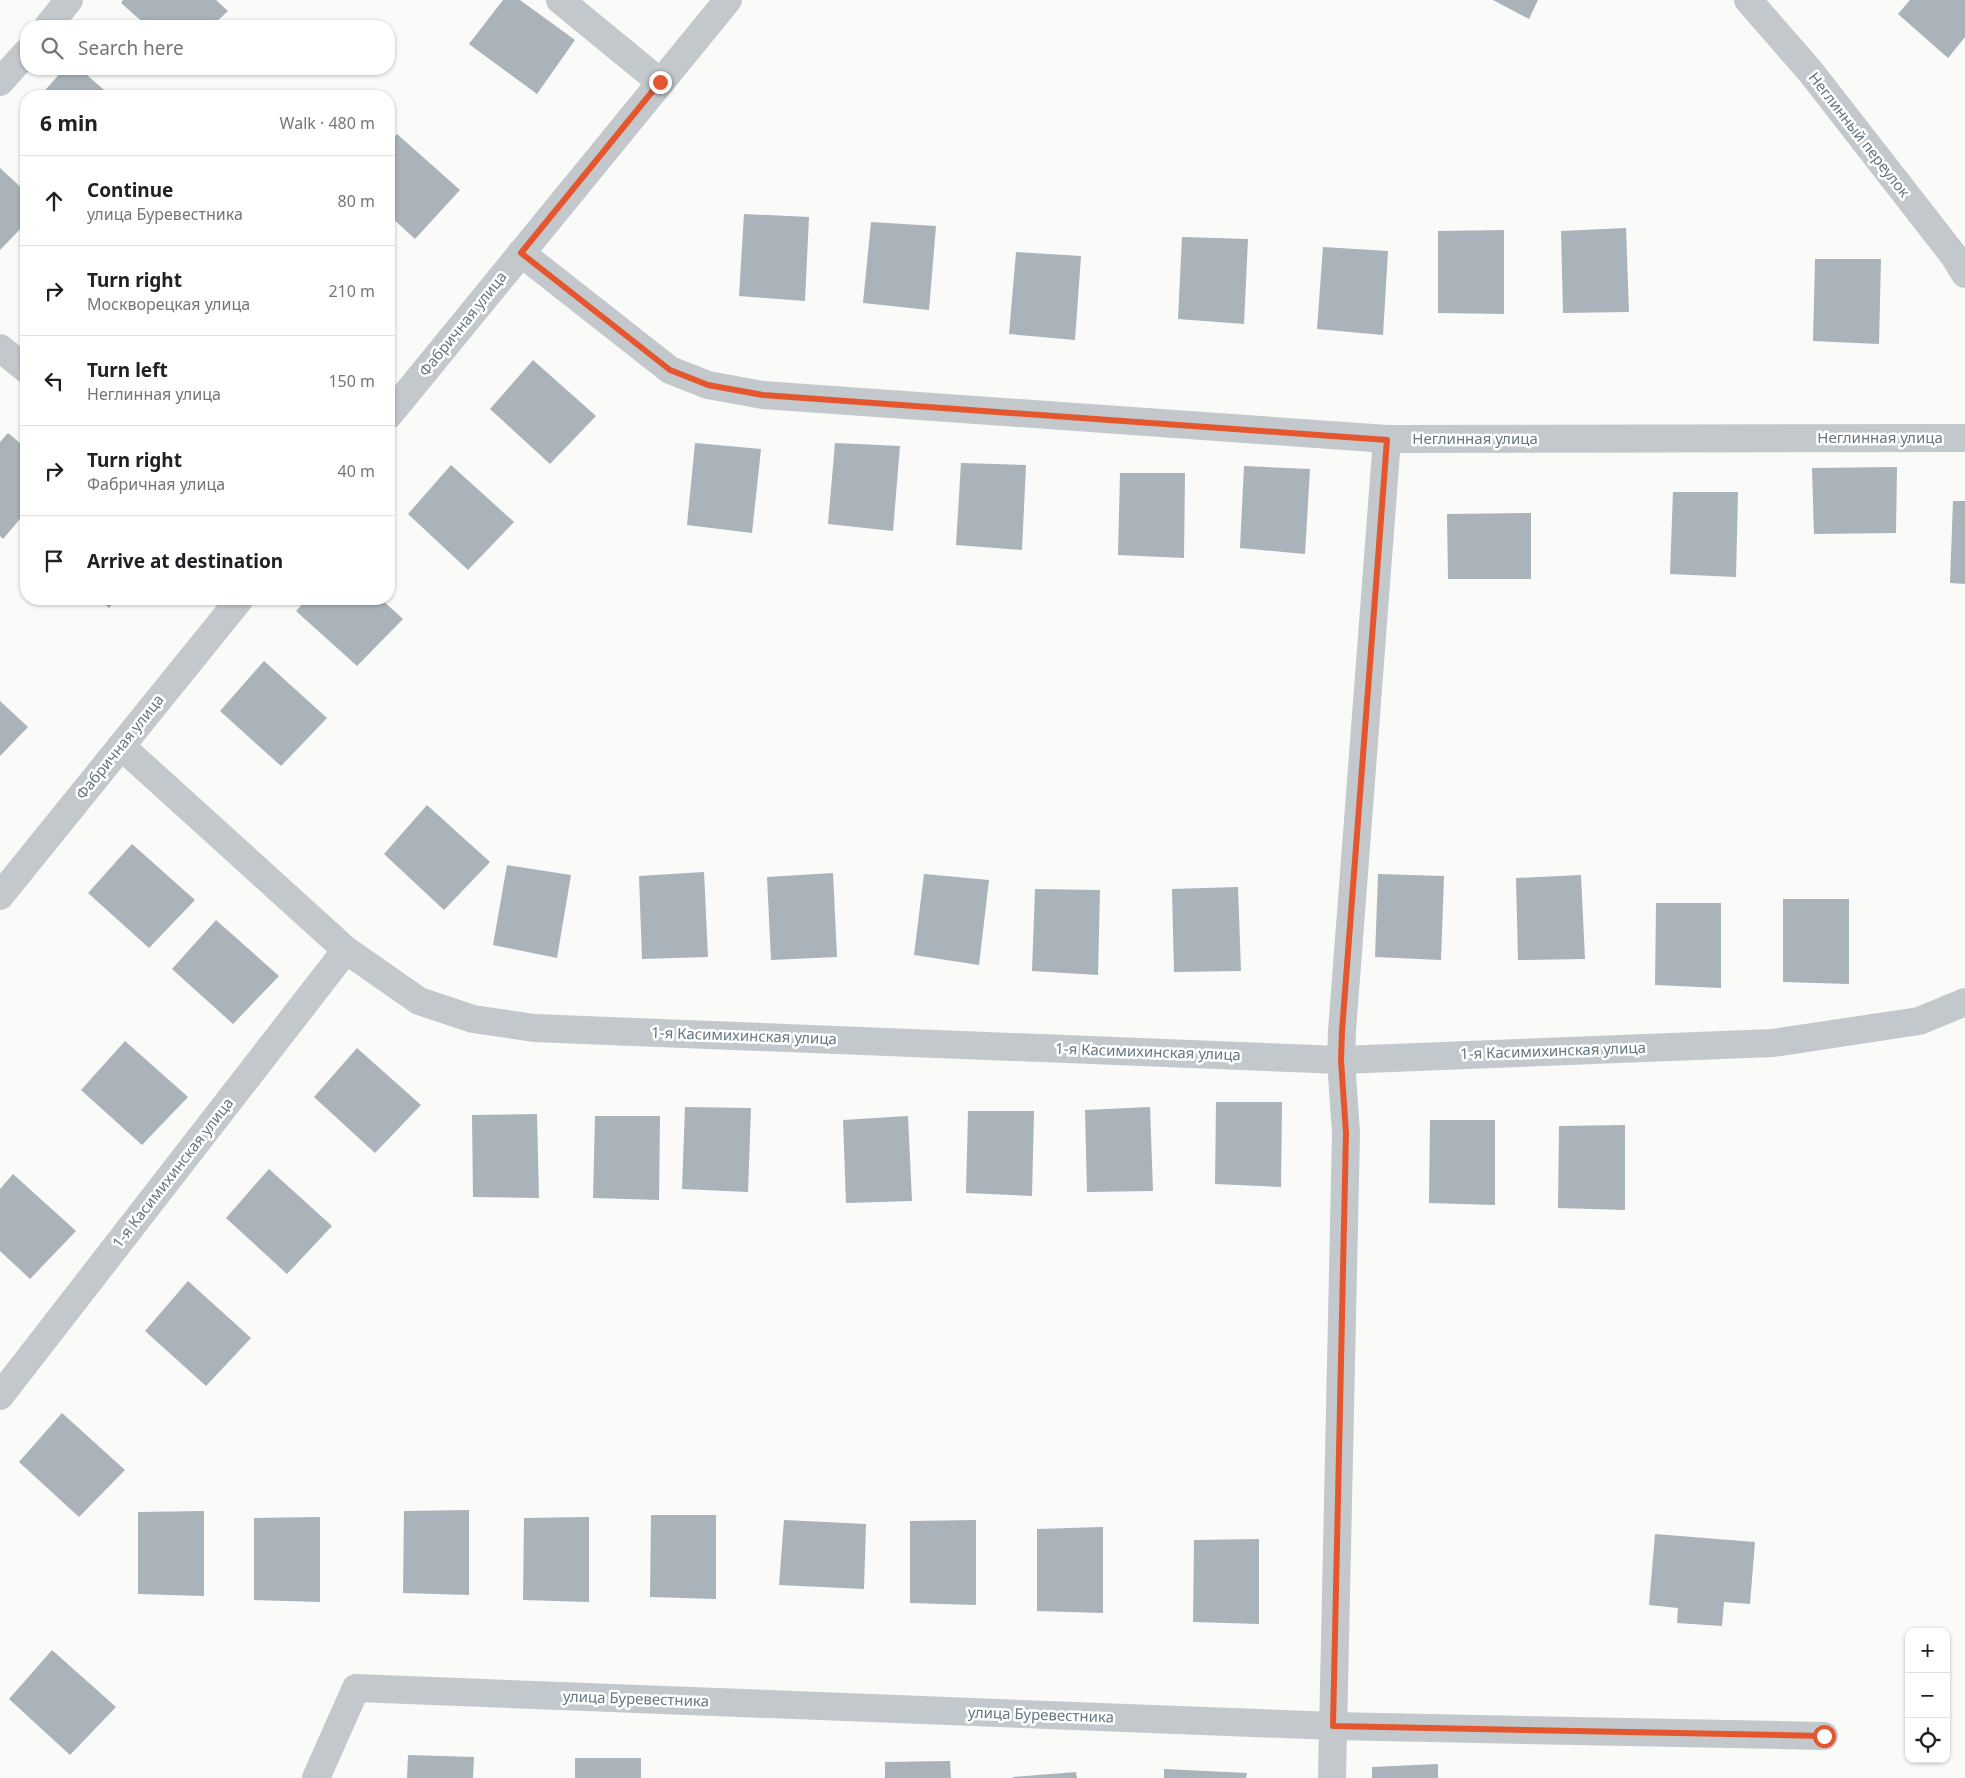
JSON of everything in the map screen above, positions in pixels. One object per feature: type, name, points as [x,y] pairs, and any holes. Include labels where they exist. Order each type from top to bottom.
[{"type":"street","points":[[53,20],[69,0]]},
{"type":"street","points":[[560,0],[660,82]]},
{"type":"street","name":"Фабричная улица","points":[[395,409],[728,0]]},
{"type":"street","name":"Неглинный переулок","points":[[1748,0],[1810,71],[1954,256],[1965,274]]},
{"type":"street","points":[[0,82],[20,60]]},
{"type":"street","name":"Неглинная улица","points":[[521,253],[670,370],[708,385],[763,395],[1387,440],[1965,438]]},
{"type":"street","points":[[0,348],[20,364]]},
{"type":"street","points":[[1332,1778],[1346,1133],[1341,1060],[1387,440]]},
{"type":"street","name":"Фабричная улица","points":[[0,896],[235,605]]},
{"type":"street","name":"1-я Касимихинская улица","points":[[121,746],[346,950],[419,1002],[473,1019],[534,1028],[1341,1060],[1774,1043],[1919,1021],[1965,1002]]},
{"type":"street","name":"1-я Касимихинская улица","points":[[0,1396],[346,950]]},
{"type":"street","name":"улица Буревестника","points":[[316,1778],[356,1688],[1333,1726],[1824,1736]]},
{"type":"building","points":[[123,0],[216,0],[228,11],[218,20],[140,20],[121,3]]},
{"type":"building","points":[[503,0],[520,0],[575,40],[537,94],[469,44]]},
{"type":"building","points":[[1493,0],[1538,0],[1529,19]]},
{"type":"building","points":[[1910,0],[1965,0],[1965,37],[1948,58],[1898,14]]},
{"type":"building","points":[[59,75],[87,75],[104,90],[45,90]]},
{"type":"building","points":[[397,134],[460,190],[415,239],[395,221],[395,136]]},
{"type":"building","points":[[0,168],[20,186],[20,229],[0,250]]},
{"type":"building","points":[[744,214],[809,217],[805,301],[739,296]]},
{"type":"building","points":[[871,222],[936,226],[929,310],[863,303]]},
{"type":"building","points":[[1626,228],[1629,312],[1563,313],[1561,231]]},
{"type":"building","points":[[1504,230],[1504,314],[1438,313],[1438,231]]},
{"type":"building","points":[[1182,237],[1248,239],[1244,324],[1178,319]]},
{"type":"building","points":[[1323,247],[1388,251],[1383,335],[1317,329]]},
{"type":"building","points":[[1016,252],[1081,256],[1075,340],[1009,334]]},
{"type":"building","points":[[1815,259],[1881,259],[1879,344],[1813,341]]},
{"type":"building","points":[[533,360],[596,416],[550,464],[490,409]]},
{"type":"building","points":[[8,433],[20,443],[20,519],[3,539],[0,536],[0,442]]},
{"type":"building","points":[[695,443],[761,449],[752,533],[687,525]]},
{"type":"building","points":[[835,443],[900,446],[893,531],[828,524]]},
{"type":"building","points":[[961,463],[1026,465],[1022,550],[956,545]]},
{"type":"building","points":[[451,465],[514,522],[468,570],[408,514]]},
{"type":"building","points":[[1244,466],[1310,469],[1305,554],[1240,548]]},
{"type":"building","points":[[1897,467],[1896,533],[1814,534],[1812,468]]},
{"type":"building","points":[[1120,473],[1185,473],[1184,558],[1118,555]]},
{"type":"building","points":[[1673,492],[1738,492],[1736,577],[1670,574]]},
{"type":"building","points":[[1953,501],[1965,501],[1965,584],[1950,583]]},
{"type":"building","points":[[1531,513],[1531,579],[1448,579],[1447,514]]},
{"type":"building","points":[[302,605],[388,605],[403,619],[357,666],[296,611]]},
{"type":"building","points":[[264,661],[327,718],[281,766],[220,711]]},
{"type":"building","points":[[0,701],[28,727],[0,756]]},
{"type":"building","points":[[427,805],[490,862],[444,910],[384,854]]},
{"type":"building","points":[[132,844],[195,900],[149,948],[88,893]]},
{"type":"building","points":[[507,865],[571,875],[557,958],[493,945]]},
{"type":"building","points":[[704,872],[708,957],[642,959],[639,876]]},
{"type":"building","points":[[833,873],[837,957],[771,960],[767,877]]},
{"type":"building","points":[[924,874],[989,880],[979,965],[914,955]]},
{"type":"building","points":[[1378,874],[1444,876],[1441,960],[1375,957]]},
{"type":"building","points":[[1581,875],[1585,959],[1518,960],[1516,878]]},
{"type":"building","points":[[1238,887],[1241,971],[1174,972],[1172,889]]},
{"type":"building","points":[[1035,889],[1100,890],[1098,975],[1032,971]]},
{"type":"building","points":[[1783,899],[1849,899],[1849,984],[1783,982]]},
{"type":"building","points":[[1656,903],[1721,903],[1721,988],[1655,985]]},
{"type":"building","points":[[216,920],[279,976],[233,1024],[172,969]]},
{"type":"building","points":[[125,1041],[188,1097],[142,1145],[81,1090]]},
{"type":"building","points":[[357,1048],[421,1105],[375,1153],[314,1097]]},
{"type":"building","points":[[1216,1102],[1282,1102],[1281,1187],[1215,1184]]},
{"type":"building","points":[[685,1107],[751,1108],[748,1192],[682,1189]]},
{"type":"building","points":[[1150,1107],[1153,1191],[1087,1192],[1085,1110]]},
{"type":"building","points":[[968,1111],[1034,1111],[1032,1196],[966,1193]]},
{"type":"building","points":[[537,1114],[539,1198],[473,1197],[472,1115]]},
{"type":"building","points":[[595,1116],[660,1116],[659,1200],[593,1198]]},
{"type":"building","points":[[908,1116],[912,1201],[846,1203],[843,1120]]},
{"type":"building","points":[[1430,1120],[1495,1120],[1495,1205],[1429,1203]]},
{"type":"building","points":[[1625,1125],[1625,1210],[1558,1208],[1559,1126]]},
{"type":"building","points":[[269,1169],[332,1226],[287,1274],[226,1218]]},
{"type":"building","points":[[13,1174],[76,1231],[30,1279],[0,1251],[0,1189]]},
{"type":"building","points":[[188,1281],[251,1338],[206,1386],[145,1331]]},
{"type":"building","points":[[62,1413],[125,1470],[79,1517],[19,1462]]},
{"type":"building","points":[[469,1510],[469,1595],[403,1593],[404,1511]]},
{"type":"building","points":[[204,1511],[204,1596],[138,1594],[138,1512]]},
{"type":"building","points":[[651,1515],[716,1515],[716,1599],[650,1597]]},
{"type":"building","points":[[320,1517],[320,1602],[254,1600],[254,1518]]},
{"type":"building","points":[[589,1517],[589,1602],[523,1600],[524,1518]]},
{"type":"building","points":[[784,1520],[866,1524],[864,1589],[779,1585]]},
{"type":"building","points":[[976,1520],[976,1605],[910,1603],[910,1521]]},
{"type":"building","points":[[1103,1527],[1103,1613],[1037,1611],[1037,1529]]},
{"type":"building","points":[[1655,1534],[1755,1542],[1750,1604],[1724,1602],[1722,1626],[1677,1623],[1678,1608],[1649,1605]]},
{"type":"building","points":[[1259,1539],[1259,1624],[1193,1622],[1194,1540]]},
{"type":"building","points":[[52,1650],[116,1707],[70,1755],[9,1699]]},
{"type":"building","points":[[408,1755],[474,1757],[473,1778],[407,1778]]},
{"type":"building","points":[[575,1758],[641,1758],[641,1778],[575,1778]]},
{"type":"building","points":[[950,1761],[951,1778],[885,1778],[885,1762]]},
{"type":"building","points":[[1438,1764],[1438,1778],[1372,1778],[1372,1767]]},
{"type":"building","points":[[1164,1769],[1247,1773],[1246,1778],[1164,1778]]},
{"type":"building","points":[[1076,1772],[1077,1778],[1013,1778],[1013,1777]]},
{"type":"route","points":[[660,82],[521,253],[670,370],[708,385],[763,395],[1387,440],[1342,1031],[1341,1060],[1346,1133],[1333,1726],[1824,1736]]}]
